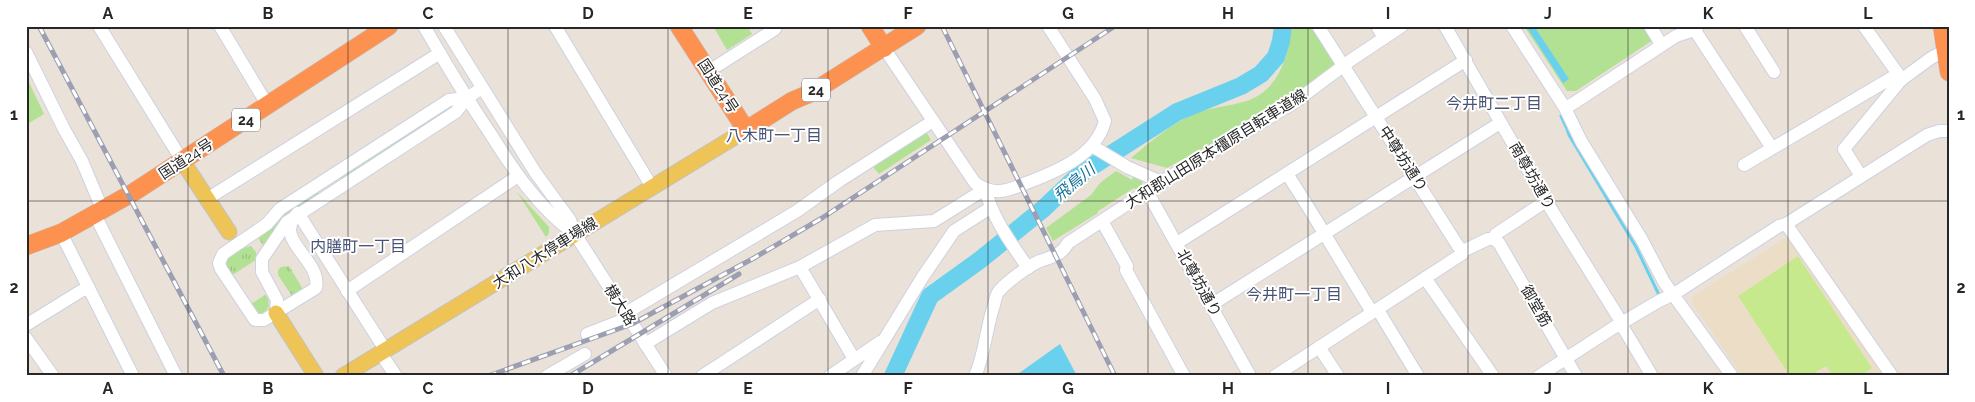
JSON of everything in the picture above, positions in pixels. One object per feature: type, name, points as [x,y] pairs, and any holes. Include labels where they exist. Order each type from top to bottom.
[{"type":"highway","name":"国道24号","points":[[26,246],[61,233],[99,213],[182,162],[389,26]]},
{"type":"highway","name":"国道24号","points":[[678,26],[746,130],[792,101],[811,93],[916,26]]},
{"type":"highway","points":[[870,26],[884,48]]},
{"type":"highway","points":[[1942,26],[1949,72]]},
{"type":"main road","name":"大和八木停車場線","points":[[344,376],[746,130]]},
{"type":"main road","points":[[182,162],[229,232]]},
{"type":"main road","points":[[276,313],[316,376]]},
{"type":"street","points":[[99,26],[182,162]]},
{"type":"street","points":[[220,26],[268,106]]},
{"type":"street","points":[[424,26],[466,98],[518,176],[563,225],[575,234]]},
{"type":"street","points":[[444,26],[535,172],[570,220],[575,234]]},
{"type":"street","points":[[555,26],[652,188]]},
{"type":"street","points":[[884,48],[974,183],[985,189],[999,192],[1060,170],[1095,147],[1105,121],[1095,99],[1048,26]]},
{"type":"street","name":"中尊坊通り","points":[[1318,26],[1463,251]]},
{"type":"street","points":[[1377,26],[1384,38]]},
{"type":"street","name":"大和郡山田原本橿原自転車道線","points":[[975,376],[980,366],[988,324],[998,292],[1028,268],[1040,261],[1049,260],[1064,250],[1068,243],[1161,182],[1294,102],[1402,26]]},
{"type":"street","name":"南尊坊通り","points":[[1445,26],[1546,201],[1652,376]]},
{"type":"street","points":[[1512,26],[1565,108],[1581,141],[1642,240],[1664,282],[1732,376]]},
{"type":"street","points":[[1650,26],[1661,44]]},
{"type":"street","points":[[1745,26],[1774,72]]},
{"type":"street","points":[[1864,26],[1900,77]]},
{"type":"street","points":[[1565,108],[1661,44],[1696,28],[1772,148]]},
{"type":"street","points":[[709,71],[775,29]]},
{"type":"street","points":[[1744,165],[1947,49]]},
{"type":"street","points":[[26,52],[82,161],[99,213],[176,376]]},
{"type":"street","points":[[207,199],[440,53]]},
{"type":"street","points":[[1177,243],[1466,60]]},
{"type":"street","points":[[1861,176],[1844,149],[1900,77]]},
{"type":"street","points":[[276,313],[278,300],[262,272],[262,259],[287,222],[298,213],[456,112],[466,98],[482,88]]},
{"type":"street","points":[[298,213],[290,224],[289,233],[317,277],[316,288],[260,321],[251,318],[220,269],[219,263],[223,254],[267,224],[280,209],[449,100],[466,98]]},
{"type":"street","points":[[587,334],[627,316],[797,211],[839,181],[933,121]]},
{"type":"street","points":[[1212,304],[1500,123]]},
{"type":"street","points":[[1539,376],[1659,300],[1674,294],[1779,226],[1786,224],[1927,135],[1939,131],[1949,131]]},
{"type":"street","points":[[1095,147],[1127,166],[1161,182]]},
{"type":"street","points":[[1287,174],[1326,233],[1350,278],[1375,311],[1418,376]]},
{"type":"street","points":[[347,291],[518,176]]},
{"type":"street","points":[[985,189],[990,208],[1028,268]]},
{"type":"street","points":[[645,344],[712,303],[800,267],[875,225],[934,221],[985,189]]},
{"type":"street","name":"北尊坊通り","points":[[1147,191],[1212,304],[1250,376]]},
{"type":"street","points":[[1275,376],[1462,254],[1463,251],[1488,239],[1494,239],[1496,234],[1546,201]]},
{"type":"street","points":[[862,376],[954,231],[990,208]]},
{"type":"street","points":[[298,213],[347,291],[396,376]]},
{"type":"street","points":[[934,221],[954,231]]},
{"type":"street","points":[[1102,221],[1127,266],[1126,270],[1184,376]]},
{"type":"street","points":[[1786,224],[1892,376]]},
{"type":"street","points":[[61,233],[133,376]]},
{"type":"street","name":"横大路","points":[[575,234],[666,376]]},
{"type":"street","name":"御堂筋","points":[[1494,239],[1499,243],[1576,376]]},
{"type":"street","points":[[800,267],[854,359]]},
{"type":"street","points":[[1425,278],[1493,376]]},
{"type":"street","points":[[26,325],[89,288]]},
{"type":"street","points":[[702,376],[820,300]]},
{"type":"street","points":[[26,338],[53,376]]},
{"type":"street","points":[[830,376],[884,339]]},
{"type":"street","points":[[1319,347],[1338,376]]},
{"type":"street","points":[[547,376],[585,354]]},
{"type":"shaded area","points":[[1790,235],[1886,376],[1742,376],[1692,303],[1693,296]]},
{"type":"green space","points":[[713,26],[740,28],[747,26],[752,34],[727,50]]},
{"type":"green space","points":[[1292,26],[1315,26],[1336,62],[1335,66],[1262,116],[1167,168],[1131,158],[1165,131],[1192,115],[1243,102],[1265,91],[1279,73],[1284,62]]},
{"type":"green space","points":[[1524,26],[1644,26],[1653,40],[1576,91],[1567,91]]},
{"type":"green space","points":[[26,76],[44,114],[26,125]]},
{"type":"green space","points":[[446,108],[449,113],[343,181],[340,177]]},
{"type":"green space","points":[[925,130],[931,140],[879,174],[872,166]]},
{"type":"green space","points":[[1116,171],[1132,180],[1134,174],[1143,180],[1141,187],[1136,190],[1134,188],[1053,241],[1046,228],[1091,195],[1100,183]]},
{"type":"green space","points":[[316,191],[320,196],[264,247],[258,238],[282,213]]},
{"type":"green space","points":[[517,192],[549,227],[549,233],[546,237]]},
{"type":"green space","points":[[251,246],[256,252],[257,259],[231,276],[225,266],[228,258],[236,252]]},
{"type":"green space","points":[[1798,256],[1872,368],[1860,376],[1833,376],[1826,366],[1809,376],[1790,376],[1738,296]]},
{"type":"green space","points":[[289,266],[304,291],[295,296],[292,296],[278,275],[278,270],[281,267]]},
{"type":"green space","points":[[265,295],[268,298],[269,306],[264,313],[259,314],[249,305]]},
{"type":"water","points":[[1526,26],[1534,26],[1569,79],[1563,83]]},
{"type":"water","points":[[1060,344],[1077,376],[1015,376]]},
{"type":"waterway","name":"飛鳥川","points":[[893,376],[930,296],[980,260],[1043,209],[1080,174],[1177,112],[1241,86],[1261,74],[1276,57],[1283,26]]},
{"type":"waterway","points":[[1561,116],[1569,135],[1636,247],[1659,295]]},
{"type":"railway","points":[[39,26],[224,376]]},
{"type":"railway","points":[[942,26],[1115,376]]},
{"type":"railway","points":[[488,376],[632,324],[754,258],[822,218],[1115,26]]},
{"type":"railway","points":[[570,376],[739,274]]},
{"type":"district","name":"今井町二丁目","points":[[1494,103]]},
{"type":"district","name":"八木町一丁目","points":[[774,135]]},
{"type":"district","name":"内膳町一丁目","points":[[358,246]]},
{"type":"district","name":"今井町一丁目","points":[[1294,294]]}]
